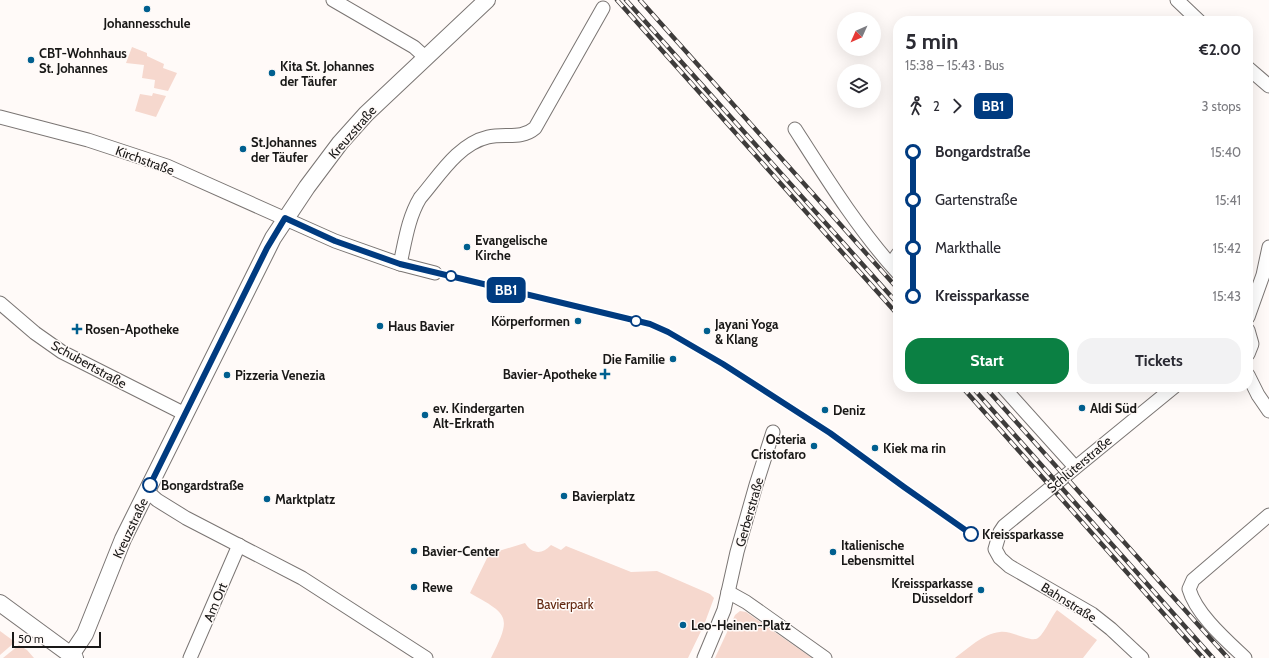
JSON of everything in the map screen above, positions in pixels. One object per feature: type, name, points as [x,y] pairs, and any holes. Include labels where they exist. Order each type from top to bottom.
[{"type":"main road","name":"Kreuzstraße","points":[[71,657],[85,634],[123,539],[267,248],[285,218],[302,193],[340,144],[366,114],[487,0]]},
{"type":"main road","points":[[0,603],[71,657]]},
{"type":"street","points":[[333,0],[414,47],[425,57]]},
{"type":"street","points":[[1177,0],[1194,16]]},
{"type":"street","points":[[400,264],[410,219],[414,207],[420,198],[465,148],[487,137],[528,134],[535,128],[603,8]]},
{"type":"street","points":[[1253,72],[1269,86]]},
{"type":"street","name":"Kirchstraße","points":[[0,116],[88,140],[167,166],[285,218]]},
{"type":"street","points":[[795,129],[838,196],[867,236],[893,261]]},
{"type":"street","points":[[285,218],[335,241],[400,264],[435,273]]},
{"type":"street","points":[[1253,306],[1266,276],[1269,247]]},
{"type":"street","name":"Schubertstraße","points":[[0,303],[35,333],[62,352],[185,414]]},
{"type":"street","points":[[1253,384],[1269,411]]},
{"type":"street","points":[[1008,392],[1075,466]]},
{"type":"street","name":"Schlüterstraße","points":[[995,549],[1000,532],[1004,526],[1075,466],[1168,392]]},
{"type":"street","name":"Gerberstraße","points":[[704,658],[720,621],[756,485],[773,432]]},
{"type":"street","points":[[145,495],[157,500],[180,515],[308,582],[426,658]]},
{"type":"street","points":[[1245,658],[1204,615],[1192,600],[1189,589],[1194,580],[1269,515]]},
{"type":"street","name":"Am Ort","points":[[190,658],[239,545]]},
{"type":"street","name":"Bahnstraße","points":[[995,549],[1000,558],[1009,566],[1092,614],[1111,629],[1142,658]]},
{"type":"street","points":[[728,592],[746,602],[825,658]]},
{"type":"green space","points":[[132,47],[147,53],[147,56],[164,64],[163,68],[177,73],[168,91],[154,88],[155,80],[142,78],[144,65],[126,63]]},
{"type":"green space","points":[[153,93],[166,96],[156,117],[135,111],[140,94],[152,96]]},
{"type":"green space","name":"Bavierpark","points":[[525,543],[528,547],[537,552],[541,552],[551,545],[561,550],[566,546],[631,572],[657,571],[710,594],[714,598],[704,625],[688,658],[491,658],[502,633],[504,625],[503,618],[493,607],[470,593],[489,554]]},
{"type":"green space","points":[[1057,610],[1097,640],[1083,658],[955,658],[982,638],[993,633],[1005,632],[1031,639],[1038,638],[1043,633]]},
{"type":"green space","points":[[740,611],[746,612],[812,658],[715,658],[735,615]]},
{"type":"green space","points":[[0,631],[15,642],[0,655]]},
{"type":"green space","points":[[19,645],[27,650],[34,658],[3,658]]},
{"type":"railway","points":[[617,0],[893,309]]},
{"type":"railway","points":[[626,0],[893,298]]},
{"type":"railway","points":[[640,0],[893,283]]},
{"type":"railway","points":[[966,392],[1203,658]]},
{"type":"railway","points":[[976,392],[1213,658]]},
{"type":"railway","points":[[989,392],[1228,658]]},
{"type":"bus line","name":"BB1","points":[[150,485],[272,238],[285,218],[335,241],[400,264],[650,324],[662,329],[723,364],[830,433],[971,534]]},
{"type":"place","name":"Johannesschule","points":[[147,9]]},
{"type":"place","name":"CBT-Wohnhaus St. Johannes","points":[[31,60]]},
{"type":"place","name":"Kita St. Johannes der Täufer","points":[[272,73]]},
{"type":"place","name":"St.Johannes der Täufer","points":[[243,149]]},
{"type":"place","name":"Evangelische Kirche","points":[[467,247]]},
{"type":"place","name":"Körperformen","points":[[578,321]]},
{"type":"place","name":"Haus Bavier","points":[[380,326]]},
{"type":"place","name":"Rosen-Apotheke","points":[[77,329]]},
{"type":"place","name":"Jayani Yoga & Klang","points":[[707,331]]},
{"type":"place","name":"Die Familie","points":[[673,359]]},
{"type":"place","name":"Bavier-Apotheke","points":[[605,374]]},
{"type":"place","name":"Pizzeria Venezia","points":[[227,375]]},
{"type":"place","name":"Aldi Süd","points":[[1082,408]]},
{"type":"place","name":"Deniz","points":[[825,410]]},
{"type":"place","name":"ev. Kindergarten Alt-Erkrath","points":[[425,415]]},
{"type":"place","name":"Osteria Cristofaro","points":[[814,446]]},
{"type":"place","name":"Kiek ma rin","points":[[875,448]]},
{"type":"place","name":"Bongardstraße","points":[[150,485]]},
{"type":"place","name":"Bavierplatz","points":[[564,496]]},
{"type":"place","name":"Marktplatz","points":[[267,499]]},
{"type":"place","name":"Kreissparkasse","points":[[971,534]]},
{"type":"place","name":"Bavier-Center","points":[[414,551]]},
{"type":"place","name":"Italienische Lebensmittel","points":[[833,552]]},
{"type":"place","name":"Rewe","points":[[414,587]]},
{"type":"place","name":"Kreissparkasse Düsseldorf","points":[[981,590]]},
{"type":"place","name":"Leo-Heinen-Platz","points":[[683,625]]}]
